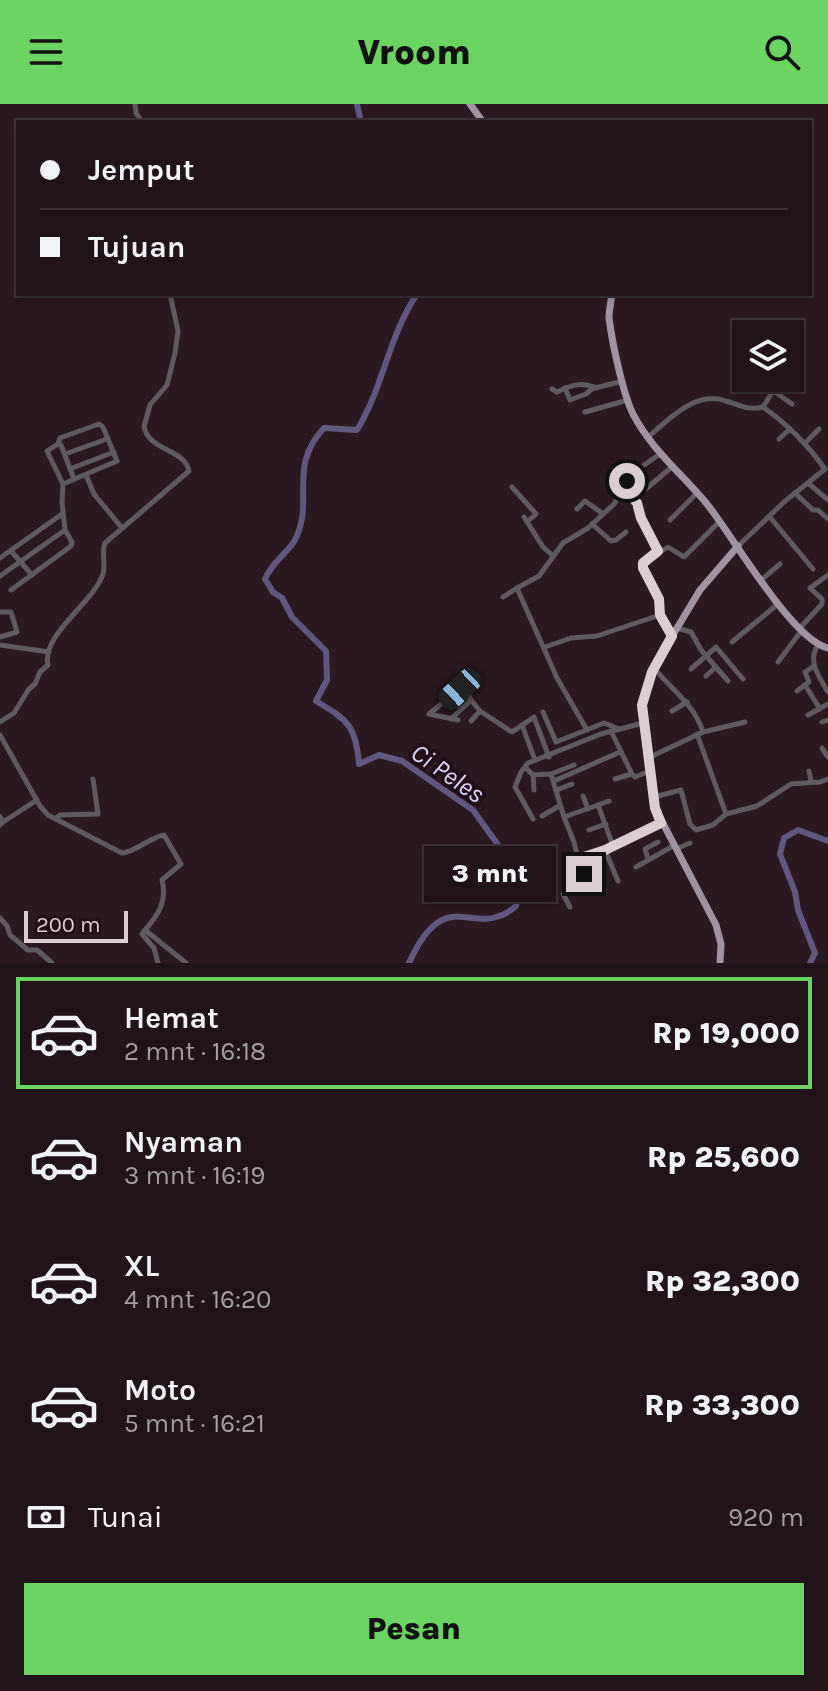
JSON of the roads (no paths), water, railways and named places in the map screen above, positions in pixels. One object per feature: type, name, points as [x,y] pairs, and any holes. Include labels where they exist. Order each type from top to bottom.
[{"type":"main road","points":[[612,296],[610,320],[628,400],[648,437],[720,521],[778,604],[818,645],[828,648]]},
{"type":"main road","points":[[727,554],[729,533]]},
{"type":"main road","points":[[720,963],[721,944],[709,908],[661,823],[653,797],[642,705],[654,667],[672,636],[714,571],[737,544]]},
{"type":"main road","points":[[727,554],[744,555]]},
{"type":"street","points":[[0,722],[14,713],[35,684],[40,672],[48,665],[49,652],[60,632],[102,577],[103,547],[109,539],[190,470],[179,457],[150,440],[144,427],[150,405],[167,385],[175,353],[178,331],[170,296]]},
{"type":"street","points":[[565,388],[570,400],[594,387],[624,381]]},
{"type":"street","points":[[552,389],[557,392],[586,384],[594,387]]},
{"type":"street","points":[[648,437],[681,410],[699,401],[721,399],[751,409],[763,407],[772,392]]},
{"type":"street","points":[[774,392],[792,404]]},
{"type":"street","points":[[585,412],[628,400]]},
{"type":"street","points":[[737,544],[826,470],[805,443],[763,407]]},
{"type":"street","points":[[11,590],[73,545],[65,530],[62,513],[63,484],[47,451],[58,444],[60,438],[99,424],[117,461],[63,484]]},
{"type":"street","points":[[779,439],[790,429]]},
{"type":"street","points":[[805,443],[819,429]]},
{"type":"street","points":[[65,454],[107,439]]},
{"type":"street","points":[[58,444],[74,479]]},
{"type":"street","points":[[70,469],[114,452]]},
{"type":"street","points":[[503,597],[539,576],[563,543],[592,524],[614,504],[634,468],[660,454]]},
{"type":"street","points":[[634,499],[673,466]]},
{"type":"street","points":[[86,475],[94,494],[122,528]]},
{"type":"street","points":[[808,483],[828,500]]},
{"type":"street","points":[[512,487],[537,515],[526,520],[543,547],[552,555]]},
{"type":"street","points":[[625,488],[634,499],[658,551]]},
{"type":"street","points":[[670,520],[697,493]]},
{"type":"street","points":[[795,493],[828,519]]},
{"type":"street","points":[[577,509],[585,501],[602,513]]},
{"type":"street","points":[[0,558],[62,513]]},
{"type":"street","points":[[769,516],[813,569]]},
{"type":"street","points":[[672,636],[660,615],[659,599],[642,566],[658,551],[670,546],[684,557],[720,521]]},
{"type":"street","points":[[592,524],[611,541],[626,532]]},
{"type":"street","points":[[0,576],[65,530]]},
{"type":"street","points":[[11,551],[32,575]]},
{"type":"street","points":[[760,581],[780,564]]},
{"type":"street","points":[[822,599],[810,588],[828,575]]},
{"type":"street","points":[[517,588],[557,678],[587,730]]},
{"type":"street","points":[[778,662],[822,604],[822,599],[828,595]]},
{"type":"street","points":[[732,642],[778,604]]},
{"type":"street","points":[[0,612],[11,612],[17,632],[0,637]]},
{"type":"street","points":[[545,647],[571,638],[597,636],[660,615]]},
{"type":"street","points":[[677,628],[691,632],[706,656],[728,681]]},
{"type":"street","points":[[0,645],[49,652]]},
{"type":"street","points":[[818,645],[813,652],[814,666],[828,692]]},
{"type":"street","points":[[691,669],[716,647],[743,679]]},
{"type":"street","points":[[797,691],[809,681],[805,672],[814,666]]},
{"type":"street","points":[[654,667],[697,717],[726,814]]},
{"type":"street","points":[[706,676],[716,667]]},
{"type":"street","points":[[805,685],[820,709]]},
{"type":"street","points":[[471,700],[454,720],[429,714],[462,687],[480,711],[512,732],[535,718],[549,757]]},
{"type":"street","points":[[672,711],[687,702]]},
{"type":"street","points":[[808,715],[828,704]]},
{"type":"street","points":[[471,721],[480,711]]},
{"type":"street","points":[[543,712],[555,742],[606,722],[620,729]]},
{"type":"street","points":[[648,758],[700,733],[745,722]]},
{"type":"street","points":[[533,819],[516,791],[517,780],[525,767],[535,760],[611,731],[643,723]]},
{"type":"street","points":[[522,725],[535,760]]},
{"type":"street","points":[[611,731],[634,777],[650,771]]},
{"type":"street","points":[[0,735],[37,800],[45,812],[55,819],[122,853],[164,835],[181,864],[162,880],[164,903],[142,934],[154,948],[158,963]]},
{"type":"street","points":[[822,748],[828,757]]},
{"type":"street","points":[[525,767],[533,775],[553,777],[620,752]]},
{"type":"street","points":[[553,777],[574,765]]},
{"type":"street","points":[[809,771],[811,781]]},
{"type":"street","points":[[615,779],[632,774]]},
{"type":"street","points":[[533,775],[534,790]]},
{"type":"street","points":[[553,777],[559,806],[578,859],[594,890],[601,887],[588,856]]},
{"type":"street","points":[[55,819],[58,816],[98,814],[93,779]]},
{"type":"street","points":[[653,797],[681,790],[688,819],[696,830],[713,825],[726,814],[757,806],[788,785],[828,779]]},
{"type":"street","points":[[557,790],[572,784]]},
{"type":"street","points":[[583,796],[588,809]]},
{"type":"street","points":[[1,822],[37,800]]},
{"type":"street","points":[[564,817],[609,801]]},
{"type":"street","points":[[598,805],[613,846]]},
{"type":"street","points":[[542,816],[559,806]]},
{"type":"street","points":[[578,859],[605,850],[661,823]]},
{"type":"street","points":[[589,830],[606,824]]},
{"type":"street","points":[[648,859],[645,849],[658,842]]},
{"type":"street","points":[[636,867],[648,859],[690,843]]},
{"type":"street","points":[[605,850],[618,881]]},
{"type":"street","points":[[570,907],[563,894],[587,878]]},
{"type":"street","points":[[0,918],[17,942],[27,950],[37,950],[52,963]]},
{"type":"street","points":[[145,930],[186,963]]},
{"type":"waterway","name":"Ci Peles","points":[[357,104],[361,120]]},
{"type":"waterway","name":"Ci Peles","points":[[409,963],[423,938],[436,924],[448,918],[487,919],[501,916],[516,906],[518,886],[501,849],[473,810],[402,761],[379,755],[359,764],[353,732],[343,719],[316,701],[327,680],[326,651],[292,617],[282,598],[273,592],[265,579],[272,566],[292,545],[300,526],[304,470],[313,442],[324,428],[357,430],[399,327],[416,296]]},
{"type":"waterway","name":"Ci Peles","points":[[810,963],[815,953],[780,854],[784,838],[798,830],[828,841]]}]
